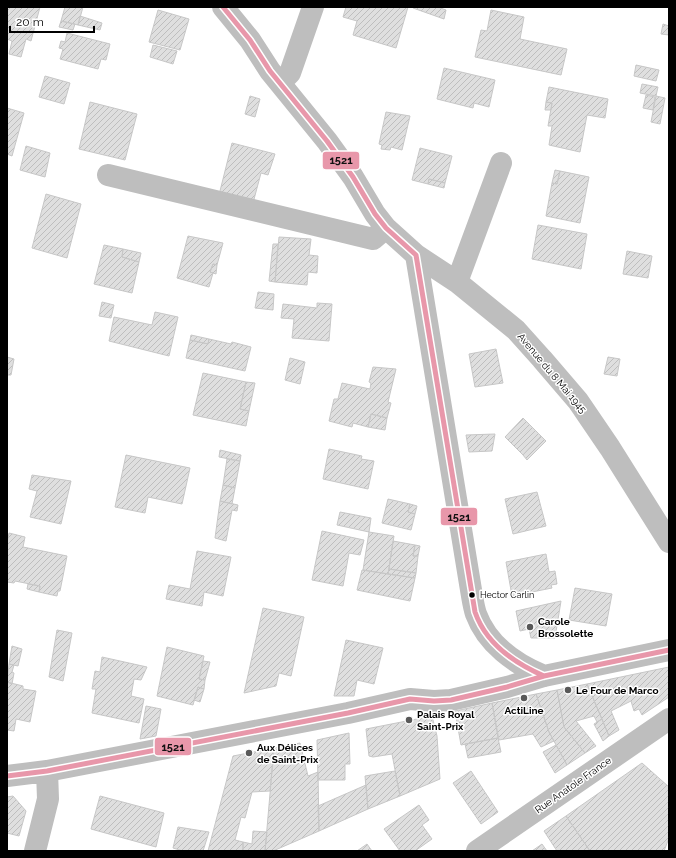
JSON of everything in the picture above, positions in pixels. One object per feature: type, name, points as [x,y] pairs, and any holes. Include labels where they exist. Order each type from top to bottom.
[{"type":"street","name":"Avenue du 8 Mai 1945","points":[[223,7],[250,40],[270,71],[327,141],[353,177],[375,214],[386,228],[416,255],[457,282],[516,330],[578,402],[610,448],[669,542]]},
{"type":"street","points":[[280,83],[290,73],[313,7]]},
{"type":"street","points":[[457,282],[501,163]]},
{"type":"street","points":[[108,175],[373,239],[386,228]]},
{"type":"street","points":[[416,255],[476,614],[485,633],[509,658],[529,670],[544,676]]},
{"type":"street","points":[[7,776],[47,771],[348,713],[410,699],[443,701],[507,687],[544,676],[669,650]]},
{"type":"street","name":"Rue Anatole France","points":[[477,851],[669,719]]},
{"type":"street","points":[[34,851],[48,799],[47,771]]},
{"type":"building","points":[[7,7],[40,7],[31,41],[26,39],[21,57],[9,54],[12,41],[7,39]]},
{"type":"building","points":[[65,7],[83,7],[78,25],[61,21]]},
{"type":"building","points":[[346,7],[408,7],[396,48],[353,35],[357,21],[343,17]]},
{"type":"building","points":[[438,7],[446,10],[444,19],[413,8]]},
{"type":"building","points":[[158,10],[189,19],[180,50],[149,42]]},
{"type":"building","points":[[491,10],[524,17],[520,39],[567,49],[561,75],[475,57],[481,30],[487,31]]},
{"type":"building","points":[[80,16],[102,23],[100,30],[78,25]]},
{"type":"building","points":[[61,21],[75,24],[73,30],[59,27]]},
{"type":"building","points":[[663,24],[669,26],[669,35],[661,34]]},
{"type":"building","points":[[67,33],[110,44],[106,60],[101,59],[98,69],[60,59],[63,49],[59,48],[61,41],[65,42]]},
{"type":"building","points":[[153,45],[177,51],[173,64],[150,57]]},
{"type":"building","points":[[636,65],[659,70],[656,81],[634,76]]},
{"type":"building","points":[[444,68],[495,80],[489,107],[474,103],[473,108],[437,99]]},
{"type":"building","points":[[45,76],[70,83],[64,104],[39,97]]},
{"type":"building","points":[[642,84],[658,87],[656,96],[640,93]]},
{"type":"building","points":[[549,87],[608,99],[605,118],[587,115],[580,152],[549,145],[552,126],[548,126],[552,103],[546,102]]},
{"type":"building","points":[[646,95],[655,97],[653,110],[643,108]]},
{"type":"building","points":[[250,96],[260,99],[255,117],[245,114]]},
{"type":"building","points":[[656,96],[665,98],[660,124],[651,122]]},
{"type":"building","points":[[90,102],[137,114],[125,160],[79,149]]},
{"type":"building","points":[[546,102],[552,103],[551,110],[545,110]]},
{"type":"building","points":[[7,108],[24,113],[12,156],[7,154]]},
{"type":"building","points":[[386,112],[410,116],[402,150],[391,147],[390,150],[381,149],[382,145],[379,144]]},
{"type":"building","points":[[232,143],[275,154],[268,175],[261,173],[253,203],[219,195]]},
{"type":"building","points":[[26,146],[50,153],[45,177],[20,170]]},
{"type":"building","points":[[420,148],[452,156],[445,183],[429,179],[428,184],[412,180]]},
{"type":"building","points":[[555,170],[560,171],[557,184],[552,183]]},
{"type":"building","points":[[560,171],[589,177],[580,223],[546,216],[552,183],[557,184]]},
{"type":"building","points":[[429,179],[445,183],[444,188],[428,184]]},
{"type":"building","points":[[46,194],[81,204],[67,258],[32,248]]},
{"type":"building","points":[[538,225],[587,234],[581,269],[532,259]]},
{"type":"building","points":[[188,236],[223,243],[217,265],[213,264],[210,272],[213,273],[209,287],[177,278]]},
{"type":"building","points":[[279,237],[311,239],[309,255],[318,256],[317,273],[308,272],[307,285],[275,282]]},
{"type":"building","points":[[273,244],[278,244],[275,282],[269,281]]},
{"type":"building","points":[[104,245],[123,249],[122,257],[139,262],[132,293],[94,284]]},
{"type":"building","points":[[123,249],[141,253],[139,262],[122,257]]},
{"type":"building","points":[[627,251],[652,256],[648,278],[623,274]]},
{"type":"building","points":[[213,264],[217,265],[216,274],[210,272]]},
{"type":"building","points":[[258,292],[274,294],[273,310],[255,308]]},
{"type":"building","points":[[102,302],[114,305],[111,318],[99,316]]},
{"type":"building","points":[[317,303],[332,304],[329,341],[292,338],[294,319],[281,318],[283,304],[317,308]]},
{"type":"building","points":[[155,312],[178,317],[169,356],[109,341],[114,317],[152,325]]},
{"type":"building","points":[[191,335],[209,339],[208,344],[190,340]]},
{"type":"building","points":[[209,339],[231,344],[232,342],[251,347],[245,371],[186,358],[190,340],[208,344]]},
{"type":"building","points":[[496,349],[503,383],[475,387],[469,354]]},
{"type":"building","points":[[7,357],[14,359],[11,375],[7,375]]},
{"type":"building","points":[[608,357],[620,359],[617,376],[604,374]]},
{"type":"building","points":[[290,358],[305,362],[300,384],[285,380]]},
{"type":"building","points":[[373,367],[396,369],[388,402],[391,403],[387,418],[371,414],[368,427],[353,423],[352,427],[329,421],[334,399],[338,399],[342,383],[370,389],[371,383],[369,382]]},
{"type":"building","points":[[203,373],[246,382],[240,409],[249,411],[246,426],[193,415]]},
{"type":"building","points":[[246,382],[255,383],[249,411],[240,409]]},
{"type":"building","points":[[371,414],[387,418],[385,430],[368,427]]},
{"type":"building","points":[[523,418],[541,436],[523,455],[505,437]]},
{"type":"building","points":[[495,434],[492,451],[469,452],[466,435]]},
{"type":"building","points":[[541,436],[546,441],[527,460],[523,455]]},
{"type":"building","points":[[329,449],[362,456],[361,459],[374,461],[368,489],[323,479]]},
{"type":"building","points":[[220,450],[241,455],[240,461],[219,457]]},
{"type":"building","points":[[126,455],[190,468],[182,504],[148,497],[145,513],[115,507]]},
{"type":"building","points":[[227,459],[240,461],[235,488],[223,485]]},
{"type":"building","points":[[32,475],[71,481],[61,524],[30,517],[37,491],[29,489]]},
{"type":"building","points":[[223,485],[235,488],[232,504],[220,501]]},
{"type":"building","points":[[537,492],[546,526],[513,534],[505,499]]},
{"type":"building","points":[[388,499],[410,504],[408,512],[415,514],[411,530],[382,523]]},
{"type":"building","points":[[220,501],[238,505],[237,511],[232,510],[226,541],[215,538]]},
{"type":"building","points":[[410,504],[417,506],[415,514],[408,512]]},
{"type":"building","points":[[340,512],[371,518],[369,532],[337,525]]},
{"type":"building","points":[[322,531],[364,540],[360,555],[349,553],[343,586],[312,580]]},
{"type":"building","points":[[369,532],[394,536],[388,574],[363,570]]},
{"type":"building","points":[[9,533],[25,537],[23,547],[67,556],[60,591],[58,591],[57,596],[39,592],[40,586],[15,581],[14,583],[7,582],[7,543]]},
{"type":"building","points":[[393,541],[415,545],[413,556],[418,556],[416,573],[389,569]]},
{"type":"building","points":[[415,545],[420,546],[418,556],[413,556]]},
{"type":"building","points":[[197,551],[231,557],[223,596],[204,592],[202,606],[166,599],[169,585],[190,589]]},
{"type":"building","points":[[546,554],[549,572],[555,571],[557,584],[551,585],[552,588],[512,596],[506,562]]},
{"type":"building","points":[[389,569],[416,573],[415,578],[388,574]]},
{"type":"building","points":[[362,570],[415,578],[410,601],[357,590]]},
{"type":"building","points":[[28,584],[40,586],[39,592],[27,589]]},
{"type":"building","points":[[575,588],[612,594],[606,626],[569,620]]},
{"type":"building","points":[[561,601],[555,638],[531,638],[529,629],[520,631],[516,611]]},
{"type":"building","points":[[263,608],[304,617],[291,676],[279,673],[276,686],[244,693]]},
{"type":"building","points":[[57,630],[72,633],[63,681],[49,677]]},
{"type":"building","points":[[346,640],[383,648],[374,684],[357,680],[354,696],[334,696]]},
{"type":"building","points":[[12,646],[22,649],[18,666],[9,664]]},
{"type":"building","points":[[167,647],[204,656],[199,679],[205,680],[204,689],[198,687],[193,705],[157,696]]},
{"type":"building","points":[[102,657],[147,667],[141,680],[134,679],[131,696],[144,699],[139,723],[92,713],[96,689],[92,689],[95,671],[100,672]]},
{"type":"building","points":[[203,661],[210,662],[205,680],[199,679]]},
{"type":"building","points":[[9,664],[14,665],[12,672],[14,673],[12,684],[7,682]]},
{"type":"building","points":[[669,667],[669,697],[642,715],[639,709],[634,711],[631,701],[611,711],[619,730],[609,736],[587,684]]},
{"type":"building","points":[[7,682],[23,686],[23,689],[36,691],[30,722],[16,719],[14,731],[7,730]]},
{"type":"building","points":[[587,684],[602,719],[597,722],[594,716],[576,721],[596,746],[585,753],[564,727],[557,690]]},
{"type":"building","points":[[198,687],[204,689],[200,702],[194,700]]},
{"type":"building","points":[[557,690],[564,727],[585,753],[567,765],[549,732],[536,694]]},
{"type":"building","points":[[536,694],[549,732],[554,741],[541,747],[533,734],[499,740],[492,703]]},
{"type":"building","points":[[492,703],[498,738],[461,745],[455,711]]},
{"type":"building","points":[[146,706],[161,709],[156,736],[140,739]]},
{"type":"building","points":[[432,716],[437,736],[440,779],[400,796],[392,754],[373,757],[369,756],[366,729]]},
{"type":"building","points":[[602,719],[609,736],[603,741],[594,724]]},
{"type":"building","points":[[349,733],[350,764],[345,764],[345,780],[318,780],[317,740]]},
{"type":"building","points":[[498,738],[501,752],[468,758],[465,744]]},
{"type":"building","points":[[300,743],[308,776],[318,772],[319,831],[273,851],[265,851],[274,748]]},
{"type":"building","points":[[556,745],[567,765],[555,773],[543,752]]},
{"type":"building","points":[[274,748],[270,791],[252,792],[245,818],[241,817],[235,840],[243,842],[243,851],[208,851],[233,756]]},
{"type":"building","points":[[642,763],[669,787],[669,838],[664,851],[590,851],[566,816]]},
{"type":"building","points":[[395,771],[400,796],[368,809],[365,776]]},
{"type":"building","points":[[471,771],[498,812],[481,824],[453,783]]},
{"type":"building","points":[[366,785],[368,809],[319,831],[318,806]]},
{"type":"building","points":[[13,796],[26,811],[19,836],[7,833],[7,797]]},
{"type":"building","points":[[100,796],[164,813],[156,847],[91,829]]},
{"type":"building","points":[[419,805],[429,820],[422,825],[432,839],[415,851],[400,851],[384,829]]},
{"type":"building","points":[[566,816],[590,851],[557,851],[544,831]]},
{"type":"building","points":[[178,827],[209,832],[203,851],[183,851],[173,848]]},
{"type":"building","points":[[253,831],[267,832],[265,851],[243,851],[243,842],[252,844]]},
{"type":"building","points":[[367,844],[372,851],[357,851]]},
{"type":"building","points":[[542,844],[547,851],[532,851]]},
{"type":"transit line","name":"1521","points":[[223,7],[250,40],[270,71],[327,141],[353,177],[375,214],[386,228],[416,255],[475,612],[486,634],[502,651],[522,665],[544,676]]},
{"type":"transit line","name":"1521","points":[[7,776],[47,771],[348,713],[410,699],[434,701],[451,700],[507,687],[544,676],[669,650]]},
{"type":"place","name":"Hector Carlin","points":[[472,595]]},
{"type":"place","name":"Carole Brossolette","points":[[530,627]]},
{"type":"place","name":"Le Four de Marco","points":[[568,690]]},
{"type":"place","name":"ActiLine","points":[[524,698]]},
{"type":"place","name":"Palais Royal Saint-Prix","points":[[409,720]]},
{"type":"place","name":"Aux Délices de Saint-Prix","points":[[249,753]]}]
